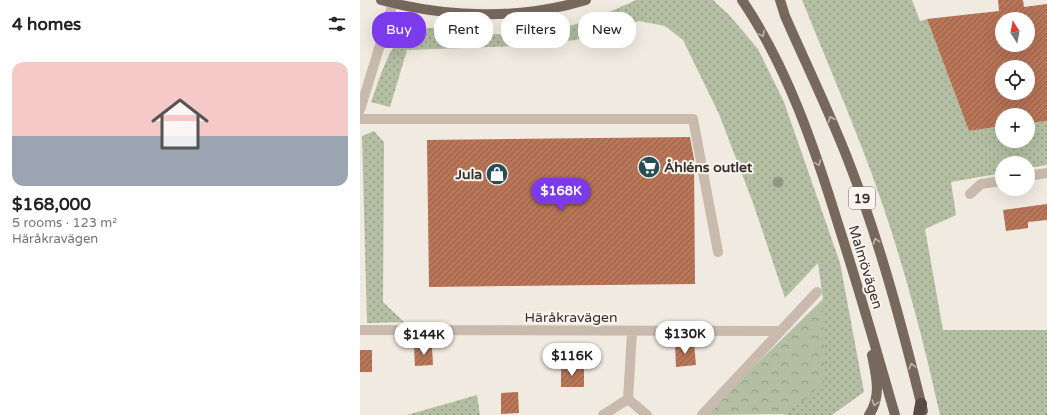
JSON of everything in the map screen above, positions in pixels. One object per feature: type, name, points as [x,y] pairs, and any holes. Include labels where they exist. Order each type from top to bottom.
[{"type":"main road","points":[[381,0],[475,14],[511,14],[544,10],[586,0]]},
{"type":"main road","name":"Malmövägen","points":[[742,0],[783,74],[796,103],[826,186],[861,296],[895,415]]},
{"type":"main road","name":"Malmövägen","points":[[780,0],[785,16],[848,161],[869,220],[887,274],[921,411]]},
{"type":"main road","points":[[861,296],[876,379],[876,402],[869,415]]},
{"type":"street","points":[[360,110],[393,3]]},
{"type":"street","points":[[360,119],[693,119],[718,252]]},
{"type":"street","points":[[1035,175],[1047,173]]},
{"type":"street","points":[[970,194],[981,184],[995,182]]},
{"type":"street","points":[[702,415],[817,292]]},
{"type":"street","name":"Häråkravägen","points":[[360,330],[781,332]]},
{"type":"street","points":[[628,399],[632,332]]},
{"type":"street","points":[[603,415],[628,399]]},
{"type":"street","points":[[628,399],[648,415]]},
{"type":"green space","points":[[636,0],[713,0],[730,16],[758,49],[784,102],[840,263],[864,392],[832,415],[782,415],[788,414],[823,299],[818,263],[785,298],[753,203],[719,114],[683,40],[665,26],[639,21],[636,22],[636,12],[608,12]]},
{"type":"green space","points":[[802,0],[912,0],[920,21],[927,19],[969,131],[995,127],[995,148],[1035,148],[1035,122],[1047,121],[1047,165],[1035,167],[1035,156],[995,156],[995,174],[951,182],[956,215],[925,229],[943,330],[1047,330],[1047,415],[940,415],[906,280],[886,214],[855,130]]},
{"type":"green space","points":[[578,24],[578,39],[570,41],[570,26]]},
{"type":"green space","points":[[433,28],[434,48],[462,48],[407,50],[390,107],[371,102],[393,48],[426,48],[426,29]]},
{"type":"green space","points":[[493,34],[501,34],[501,47],[493,47]]},
{"type":"green space","points":[[374,131],[384,142],[383,302],[404,322],[367,323],[362,136]]},
{"type":"green space","points":[[823,299],[825,381],[788,414],[704,415]]},
{"type":"green space","points":[[477,395],[480,415],[407,415]]},
{"type":"building","points":[[998,0],[1023,0],[1024,7],[1047,4],[1047,121],[1035,122],[1035,108],[995,108],[995,127],[969,131],[927,19],[999,11]]},
{"type":"building","points":[[690,137],[694,159],[695,284],[429,287],[427,140]]},
{"type":"building","points":[[1047,204],[1047,220],[1028,222],[1028,228],[1006,231],[1003,210]]},
{"type":"building","points":[[694,343],[696,365],[676,367],[675,345]]},
{"type":"building","points":[[432,347],[433,365],[415,366],[414,348]]},
{"type":"building","points":[[360,350],[372,350],[372,372],[360,372]]},
{"type":"building","points":[[561,367],[584,367],[584,387],[561,387]]},
{"type":"building","points":[[518,392],[519,413],[501,414],[501,393]]},
{"type":"place","name":"Åhléns outlet","points":[[649,167]]},
{"type":"place","name":"Jula","points":[[497,174]]}]
